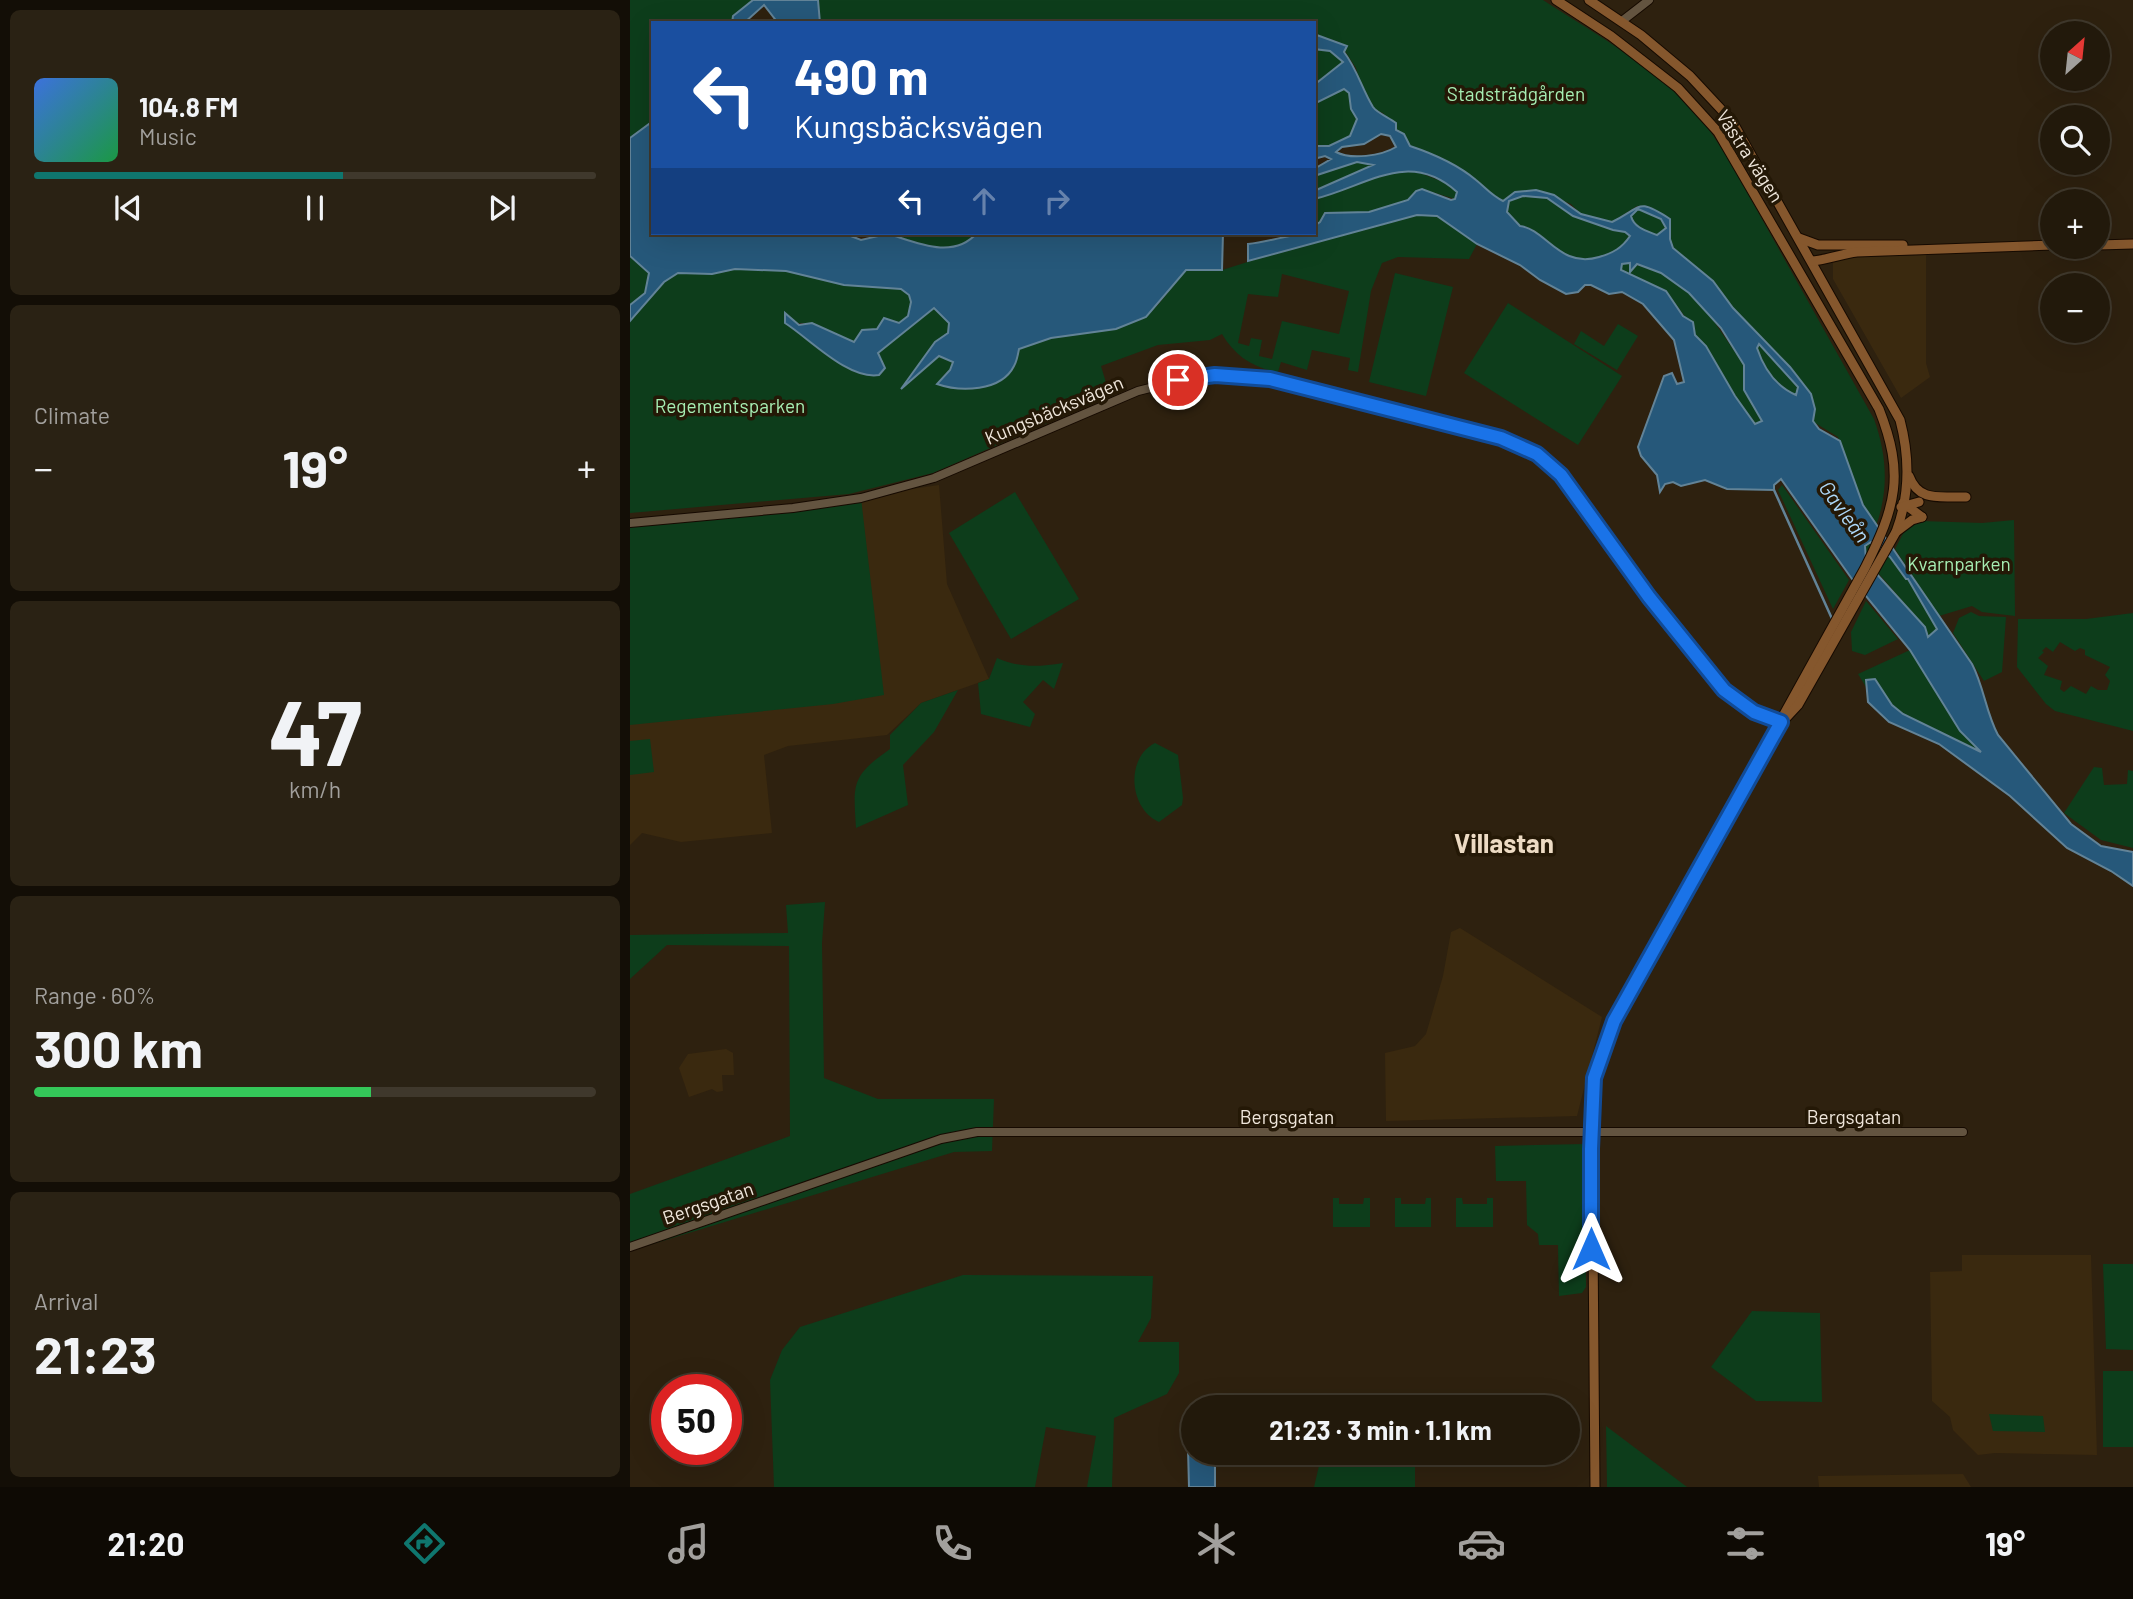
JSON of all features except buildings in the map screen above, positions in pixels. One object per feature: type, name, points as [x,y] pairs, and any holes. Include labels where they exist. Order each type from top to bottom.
[{"type":"main road","name":"Västra vägen","points":[[1556,0],[1611,36],[1678,88],[1718,132],[1879,409],[1890,438],[1895,489]]},
{"type":"main road","name":"Västra vägen","points":[[1589,0],[1622,21],[1690,76],[1732,121],[1896,411],[1903,433],[1908,473],[1900,522],[1825,649]]},
{"type":"main road","points":[[1611,36],[1622,21]]},
{"type":"main road","points":[[1798,237],[1812,244],[1953,247]]},
{"type":"main road","points":[[2110,245],[2133,244]]},
{"type":"main road","points":[[1799,268],[1825,250],[1844,245]]},
{"type":"main road","points":[[1812,261],[1857,252],[2040,245]]},
{"type":"main road","points":[[1908,473],[1914,489],[1923,495],[1966,497]]},
{"type":"main road","points":[[1895,489],[1904,505],[1917,519],[1896,532]]},
{"type":"main road","points":[[1595,1487],[1591,1133],[1594,1078],[1614,1021],[1781,722],[1825,649],[1889,517],[1895,489]]},
{"type":"main road","points":[[1889,517],[1904,505],[1919,502]]},
{"type":"street","points":[[1622,21],[1649,0]]},
{"type":"street","name":"Kungsbäcksvägen","points":[[630,523],[843,502],[934,478],[1118,399],[1158,385],[1204,375],[1270,379],[1501,438],[1537,454],[1561,475],[1649,597],[1724,690],[1754,712],[1781,722]]},
{"type":"street","name":"Bergsgatan","points":[[630,1247],[931,1142],[977,1132],[1963,1132]]},
{"type":"shaded area","points":[[1926,255],[1926,363],[1930,377],[1901,398],[1833,279],[1833,261],[1850,257]]},
{"type":"shaded area","points":[[939,485],[947,584],[989,679],[921,703],[887,735],[788,746],[764,755],[772,833],[681,842],[642,833],[630,845],[630,530]]},
{"type":"shaded area","points":[[1460,928],[1602,1017],[1577,1116],[1386,1121],[1385,1053],[1415,1046],[1426,1034],[1443,976],[1451,932]]},
{"type":"shaded area","points":[[726,1049],[733,1053],[734,1075],[722,1075],[723,1091],[712,1089],[689,1097],[679,1068],[688,1054]]},
{"type":"shaded area","points":[[1962,1255],[2091,1255],[2097,1455],[1978,1455],[1953,1430],[1950,1417],[1932,1401],[1930,1272],[1962,1271]]},
{"type":"shaded area","points":[[1963,1474],[1971,1487],[1819,1487],[1818,1476]]},
{"type":"green space","points":[[630,0],[753,0],[733,16],[732,21],[651,21],[651,122],[630,138]]},
{"type":"green space","name":"Stadsträdgården","points":[[818,0],[1543,0],[1629,56],[1670,87],[1705,124],[1726,155],[1874,419],[1882,446],[1885,472],[1883,499],[1876,526],[1863,505],[1838,437],[1812,421],[1815,409],[1811,394],[1790,367],[1733,308],[1713,281],[1673,248],[1669,239],[1670,219],[1637,206],[1612,222],[1581,214],[1571,204],[1536,190],[1503,201],[1499,199],[1453,164],[1410,147],[1404,134],[1396,130],[1383,113],[1375,110],[1362,90],[1356,68],[1339,42],[1316,35],[1316,21],[820,21]]},
{"type":"green space","points":[[1316,49],[1329,51],[1344,62],[1316,83]]},
{"type":"green space","points":[[1344,89],[1349,93],[1351,109],[1357,119],[1350,136],[1329,146],[1316,146],[1316,103]]},
{"type":"green space","points":[[1357,162],[1373,165],[1316,190],[1316,175]]},
{"type":"green space","points":[[1413,170],[1448,184],[1458,192],[1455,199],[1422,189],[1416,191],[1408,200],[1369,212],[1325,213],[1316,225],[1316,198],[1364,179]]},
{"type":"green space","points":[[1524,196],[1547,198],[1573,216],[1625,232],[1630,236],[1609,254],[1585,259],[1574,258],[1530,228],[1521,226],[1507,212],[1509,201]]},
{"type":"green space","points":[[1638,209],[1661,219],[1666,228],[1657,235],[1638,226],[1631,216]]},
{"type":"green space","name":"Regementsparken","points":[[1418,215],[1437,216],[1477,244],[1469,259],[1398,257],[1382,263],[1371,291],[1358,372],[1348,370],[1350,358],[1312,350],[1307,370],[1281,362],[1278,372],[1269,370],[1239,355],[1222,334],[1210,340],[1158,345],[1101,366],[1110,396],[933,473],[849,494],[630,513],[630,256],[658,280],[678,272],[712,273],[735,269],[786,271],[844,285],[901,289],[909,295],[911,302],[908,316],[899,323],[877,329],[854,342],[812,323],[785,323],[842,365],[867,375],[879,375],[878,353],[934,308],[949,323],[948,333],[935,342],[903,387],[939,356],[953,362],[950,370],[943,376],[995,383],[1011,369],[1019,349],[1051,338],[1081,332],[1157,306],[1186,270],[1219,271],[1314,241]],"holes":[[[1282,274],[1349,291],[1339,334],[1282,321],[1272,359],[1259,356],[1262,340],[1251,338],[1249,346],[1238,343],[1248,294],[1278,297]]]},
{"type":"green space","points":[[975,235],[968,241],[949,247],[927,245],[895,236]]},
{"type":"green space","points":[[1630,263],[1661,273],[1689,293],[1706,310],[1744,365],[1744,390],[1762,421],[1756,424],[1735,396],[1706,346],[1695,335],[1689,322],[1666,291],[1621,270],[1622,264]]},
{"type":"green space","points":[[1395,273],[1453,287],[1426,396],[1369,382]]},
{"type":"green space","points":[[1508,303],[1622,376],[1578,445],[1464,373]]},
{"type":"green space","points":[[1618,324],[1638,336],[1617,370],[1574,344],[1581,331],[1604,346]]},
{"type":"green space","points":[[1759,344],[1798,387],[1796,395],[1782,386],[1767,370],[1757,348]]},
{"type":"green space","points":[[1782,485],[1849,580],[1833,609],[1778,490]]},
{"type":"green space","points":[[1015,492],[1079,599],[1011,639],[949,533]]},
{"type":"green space","points":[[861,498],[884,695],[833,704],[630,725],[630,523]]},
{"type":"green space","name":"Kvarnparken","points":[[2014,520],[2015,616],[1982,612],[1972,606],[1939,616],[1895,549],[1906,528],[1921,521],[1982,523]]},
{"type":"green space","points":[[1871,542],[1891,558],[1925,605],[1938,629],[1928,638],[1925,627],[1866,559],[1865,546]]},
{"type":"green space","points":[[1866,601],[1898,639],[1865,655],[1852,651],[1851,632]]},
{"type":"green space","points":[[1971,612],[1979,616],[2006,617],[2002,672],[1984,681],[1953,633],[1959,618]]},
{"type":"green space","points":[[2133,613],[2133,731],[2055,711],[2046,704],[2017,667],[2018,619],[2086,619]],"holes":[[[2060,642],[2075,651],[2080,648],[2085,650],[2085,655],[2110,667],[2105,675],[2110,681],[2107,690],[2098,690],[2091,686],[2086,694],[2071,686],[2064,692],[2060,689],[2062,681],[2044,675],[2048,666],[2038,658],[2046,647],[2053,652]]]},
{"type":"green space","points":[[1910,650],[1960,731],[1982,752],[1903,714],[1892,705],[1875,679],[1866,680],[1866,687],[1858,674]]},
{"type":"green space","points":[[997,658],[1029,666],[1063,663],[1054,689],[1043,680],[1023,702],[1035,714],[1030,727],[981,714],[978,683],[989,679]]},
{"type":"green space","points":[[958,690],[934,732],[903,765],[908,805],[856,828],[855,790],[858,781],[868,766],[890,749],[890,735],[921,703]]},
{"type":"green space","points":[[650,739],[654,772],[630,775],[630,741]]},
{"type":"green space","points":[[1155,743],[1178,755],[1183,798],[1182,805],[1159,822],[1142,806],[1134,783],[1139,760],[1145,750]]},
{"type":"green space","points":[[2094,767],[2102,768],[2104,785],[2127,784],[2128,770],[2133,771],[2133,848],[2101,840],[2064,813]]},
{"type":"green space","points":[[825,902],[822,943],[824,1078],[878,1099],[994,1099],[992,1151],[954,1152],[630,1251],[630,1194],[790,1136],[789,946],[667,945],[630,979],[630,935],[788,933],[786,905]]},
{"type":"green space","points":[[1585,1144],[1586,1287],[1582,1293],[1559,1296],[1558,1245],[1539,1245],[1538,1234],[1527,1225],[1526,1181],[1496,1181],[1495,1146]]},
{"type":"green space","points":[[1333,1198],[1339,1198],[1339,1204],[1363,1204],[1364,1198],[1370,1198],[1370,1227],[1333,1227]]},
{"type":"green space","points":[[1395,1198],[1401,1198],[1401,1204],[1425,1204],[1426,1198],[1431,1198],[1431,1227],[1395,1227]]},
{"type":"green space","points":[[1456,1198],[1462,1198],[1463,1204],[1487,1204],[1487,1198],[1493,1198],[1493,1227],[1456,1227]]},
{"type":"green space","points":[[2103,1264],[2133,1264],[2133,1350],[2106,1349]]},
{"type":"green space","points":[[963,1275],[1153,1276],[1151,1318],[1138,1342],[1179,1342],[1179,1373],[1167,1394],[1114,1418],[1112,1487],[1087,1487],[1096,1436],[1046,1427],[1035,1487],[774,1487],[770,1380],[782,1350],[800,1327]]},
{"type":"green space","points":[[1752,1311],[1820,1313],[1822,1402],[1756,1401],[1711,1367]]},
{"type":"green space","points":[[2103,1371],[2133,1371],[2133,1447],[2103,1447]]},
{"type":"green space","points":[[1989,1414],[2043,1416],[2045,1432],[1993,1431]]},
{"type":"green space","points":[[1606,1426],[1687,1487],[1607,1487]]},
{"type":"green space","points":[[1319,1465],[1415,1465],[1415,1487],[1314,1487]]},
{"type":"water","points":[[753,0],[818,0],[820,21],[776,21],[764,5],[746,21],[732,21],[733,16]]},
{"type":"water","name":"Gavleån","points":[[1316,35],[1347,46],[1344,52],[1373,107],[1396,123],[1396,130],[1404,134],[1410,146],[1453,164],[1503,201],[1515,192],[1536,190],[1554,195],[1581,214],[1612,222],[1635,209],[1645,206],[1670,219],[1673,248],[1713,281],[1733,308],[1790,367],[1811,394],[1815,409],[1813,421],[1819,429],[1840,441],[1863,505],[1972,664],[1998,735],[2071,824],[2101,846],[2133,852],[2133,886],[2067,848],[2010,796],[1939,744],[1889,722],[1868,702],[1866,680],[1875,679],[1892,705],[1903,714],[1981,752],[1960,731],[1910,650],[1852,579],[1781,479],[1774,485],[1774,490],[1727,489],[1705,480],[1681,486],[1673,482],[1665,484],[1660,492],[1657,475],[1641,456],[1638,447],[1664,376],[1672,373],[1677,384],[1684,382],[1674,340],[1643,304],[1622,292],[1609,294],[1591,285],[1585,285],[1578,292],[1566,294],[1520,265],[1477,244],[1437,216],[1417,215],[1248,261],[1248,244],[1292,235],[1316,235],[1316,225],[1325,213],[1369,212],[1408,200],[1416,191],[1422,189],[1451,200],[1455,199],[1457,192],[1439,179],[1421,173],[1404,172],[1387,174],[1316,198],[1316,190],[1373,165],[1357,162],[1316,175],[1316,168],[1331,159],[1325,156],[1316,158],[1316,146],[1329,146],[1350,136],[1357,119],[1351,109],[1349,93],[1344,89],[1316,103],[1316,83],[1343,62],[1330,51],[1316,49]],"holes":[[[1381,134],[1390,136],[1396,147],[1366,156],[1350,156],[1336,152],[1342,147],[1364,144]],[[1523,196],[1547,198],[1573,216],[1625,232],[1630,236],[1609,254],[1585,259],[1574,258],[1538,234],[1520,226],[1507,212],[1509,201]],[[1638,209],[1661,219],[1666,228],[1657,235],[1641,228],[1631,216]],[[1630,263],[1630,272],[1637,264],[1661,273],[1689,293],[1721,328],[1744,365],[1744,390],[1762,421],[1755,424],[1706,346],[1695,335],[1693,322],[1683,316],[1666,291],[1621,270],[1622,264]],[[1759,344],[1798,387],[1796,395],[1776,382],[1757,348]],[[1871,542],[1890,557],[1908,579],[1937,629],[1928,637],[1925,627],[1866,560],[1865,546]]]},
{"type":"water","points":[[651,122],[651,235],[848,235],[861,240],[894,235],[927,246],[949,247],[968,241],[975,235],[1223,235],[1222,270],[1186,270],[1146,317],[1116,329],[1051,338],[1019,349],[1015,364],[1008,375],[990,385],[968,389],[937,384],[950,370],[953,362],[939,356],[901,389],[935,342],[948,333],[949,323],[934,308],[878,353],[885,368],[879,375],[867,375],[842,365],[785,323],[785,313],[799,325],[812,323],[854,342],[862,330],[877,329],[884,318],[899,323],[908,316],[911,302],[909,295],[901,289],[844,285],[786,271],[735,269],[712,274],[678,273],[664,282],[630,321],[630,305],[645,293],[649,273],[630,256],[630,138]]},
{"type":"water","points":[[1188,1465],[1215,1465],[1215,1487],[1189,1487]]},
{"type":"waterway","points":[[1774,490],[1833,621]]},
{"type":"district","name":"Villastan","points":[[1504,844]]},
{"type":"route","points":[[1178,380],[1215,375],[1270,379],[1501,438],[1537,454],[1561,475],[1649,597],[1724,690],[1754,712],[1781,722],[1666,926],[1614,1021],[1604,1045],[1594,1078],[1591,1249]]}]
